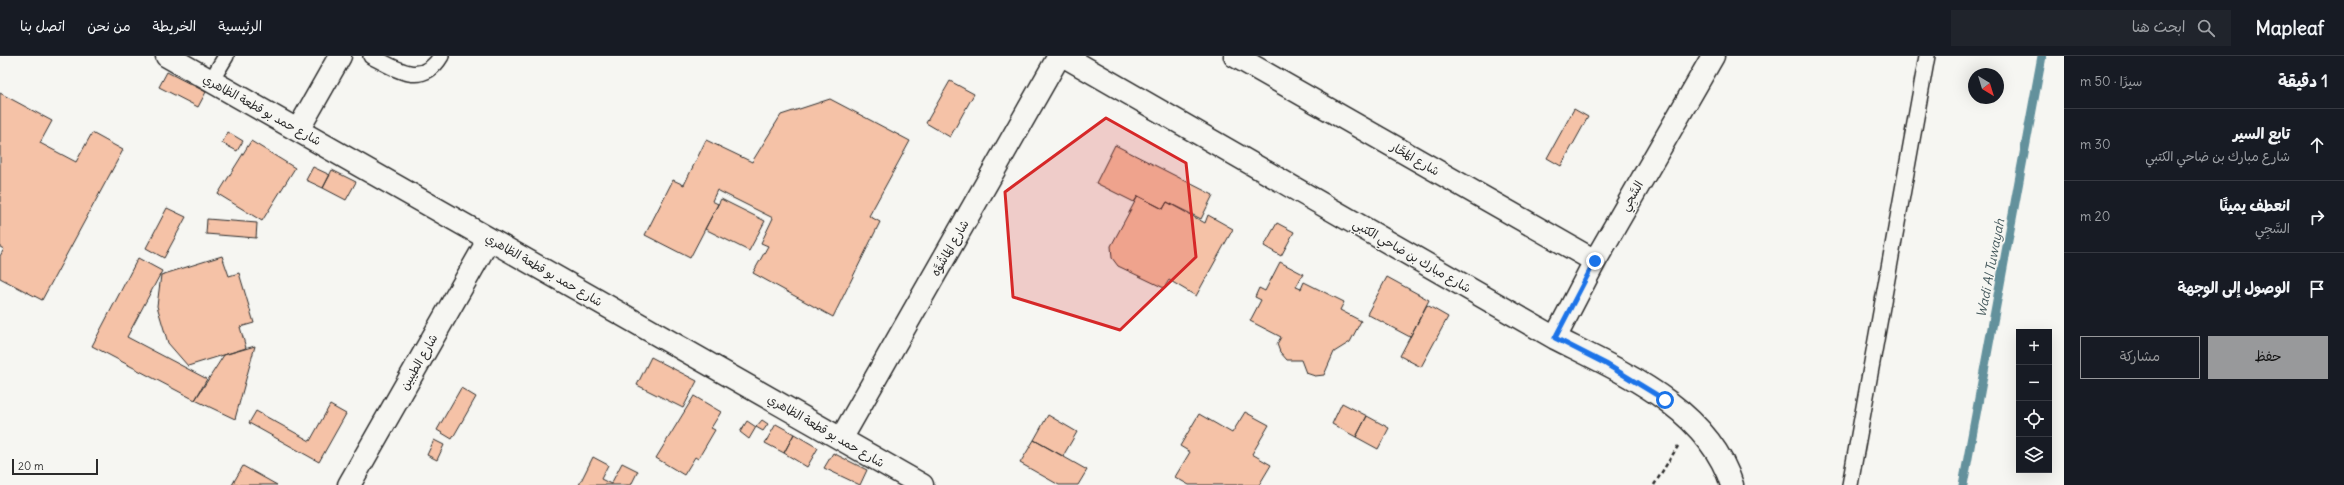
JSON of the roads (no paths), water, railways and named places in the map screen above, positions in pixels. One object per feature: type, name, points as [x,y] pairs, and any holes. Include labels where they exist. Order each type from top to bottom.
[{"type":"street","name":"شارع حمد بو قطعة الظاهري","points":[[166,56],[922,485]]},
{"type":"street","points":[[298,130],[340,56]]},
{"type":"street","name":"شارع المَاشُوَّه","points":[[841,439],[1059,56]]},
{"type":"street","name":"شارع مبارك بن ضاحي الكتبي","points":[[1064,56],[1555,338],[1636,381],[1693,421],[1713,445],[1728,472],[1732,485]]},
{"type":"street","name":"شارع المَحَّار","points":[[1235,56],[1595,261]]},
{"type":"street","name":"السَّجِي","points":[[1555,338],[1595,261],[1713,56]]},
{"type":"street","name":"شارع الطيبين","points":[[349,485],[489,239]]},
{"type":"lane","points":[[211,81],[226,56]]},
{"type":"lane","points":[[371,56],[409,74],[420,73],[430,69],[441,56]]},
{"type":"lane","points":[[1850,485],[1927,56]]},
{"type":"waterway","name":"Wadi Al Tuwayah","points":[[1963,485],[2042,56]]}]
